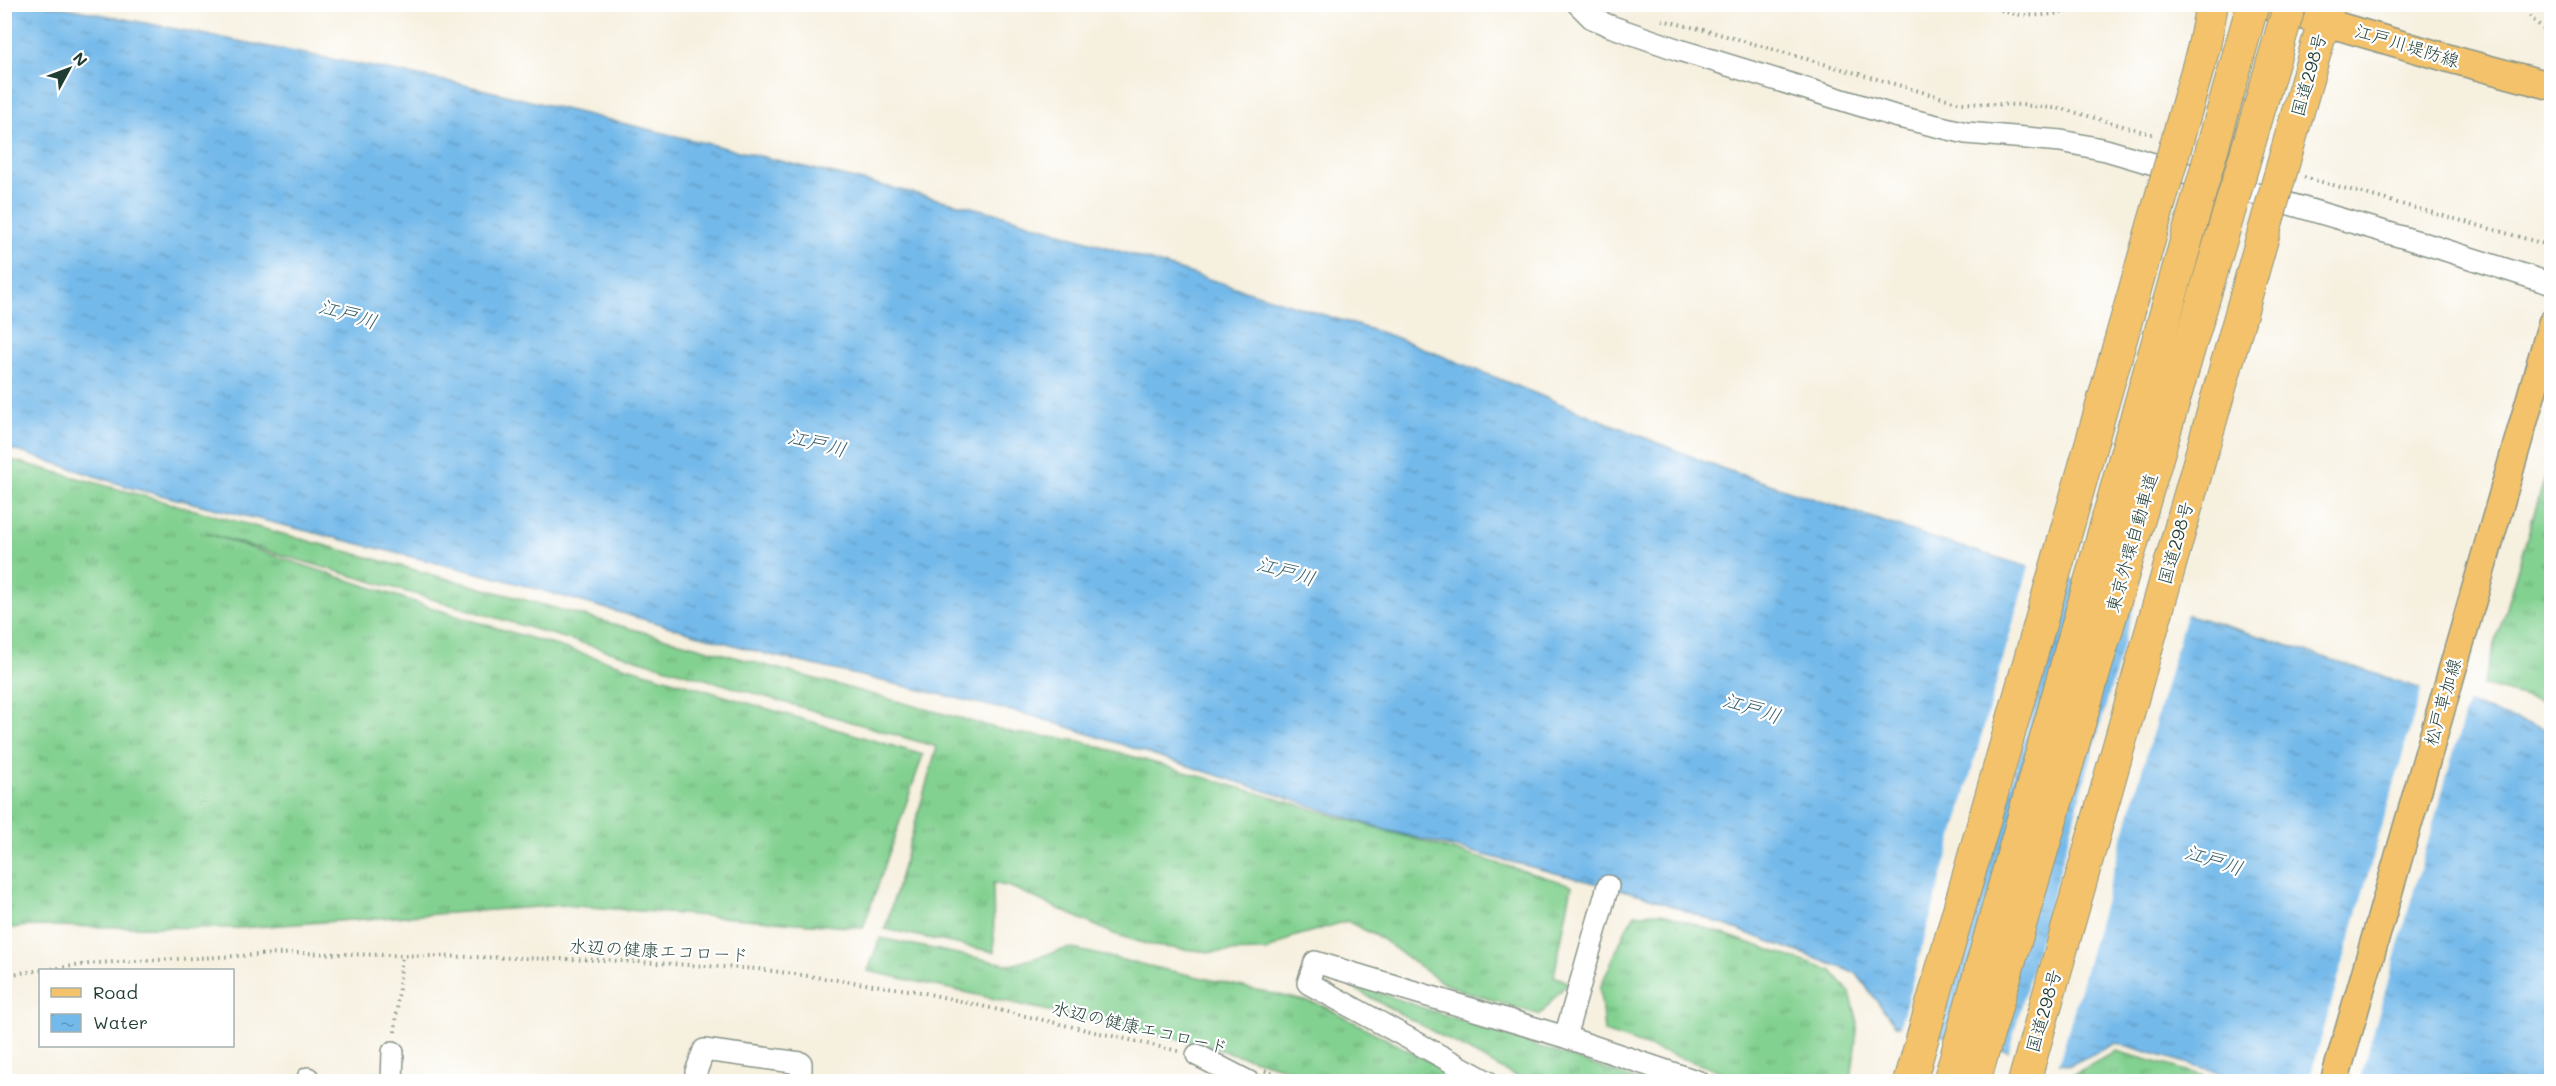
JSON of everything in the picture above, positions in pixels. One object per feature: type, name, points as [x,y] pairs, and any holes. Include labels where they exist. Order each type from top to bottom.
[{"type":"highway","points":[[1910,1082],[2204,46],[2212,4]]},
{"type":"highway","name":"東京外環自動車道","points":[[1949,1082],[2253,4]]},
{"type":"highway","name":"東京外環自動車道","points":[[1974,1082],[2290,4]]},
{"type":"highway","name":"国道298号","points":[[2024,1082],[2327,13]]},
{"type":"main road","name":"江戸川堤防線","points":[[2262,4],[2327,13],[2458,62],[2552,86]]},
{"type":"main road","name":"松戸草加線","points":[[2334,1082],[2552,323]]},
{"type":"street","points":[[1578,4],[1592,18],[1620,29],[1895,116],[1966,133],[2061,141],[2106,150],[2415,240],[2552,284]]},
{"type":"street","points":[[1565,1037],[1608,886]]},
{"type":"street","points":[[1488,1082],[1308,983],[1315,962],[1565,1037],[1699,1082]]},
{"type":"street","points":[[696,1071],[704,1050],[801,1063],[801,1082]]},
{"type":"street","points":[[392,1082],[393,1052]]},
{"type":"street","points":[[1197,1055],[1252,1075]]},
{"type":"path","points":[[1991,4],[2000,12],[2012,15],[2073,12],[2088,4]]},
{"type":"path","points":[[2527,4],[2531,18],[2552,36]]},
{"type":"path","name":"水辺の健康エコロード","points":[[50,969],[97,963],[298,953],[604,960],[758,969],[916,991],[1197,1055]]},
{"type":"path","points":[[393,1052],[402,955]]},
{"type":"path","name":"水辺の健康エコロード","points":[[4,975],[39,970]]},
{"type":"path","points":[[1252,1075],[1301,1082]]},
{"type":"green space","points":[[2551,457],[2551,704],[2483,685]]},
{"type":"green space","points":[[4,458],[1014,733],[1076,740],[1572,885],[1554,976],[1568,982],[1540,1015],[1443,983],[1380,938],[1347,921],[1293,937],[1267,951],[1212,952],[1153,946],[1114,934],[1011,887],[993,883],[994,952],[885,929],[937,747],[206,533],[463,618],[923,755],[863,928],[564,905],[239,928],[27,926],[5,929]]},
{"type":"green space","points":[[1661,913],[1832,971],[1850,993],[1858,1022],[1851,1081],[1749,1081],[1604,1032],[1600,988],[1626,929],[1635,914]]},
{"type":"green space","points":[[880,938],[1011,965],[1069,948],[1319,1004],[1467,1081],[1331,1081],[1199,1044],[868,971]]},
{"type":"green space","points":[[1353,984],[1640,1081],[1524,1081],[1351,987]]},
{"type":"green space","points":[[2116,1051],[2223,1081],[2067,1081],[2067,1078]]},
{"type":"water","name":"江戸川","points":[[5,5],[52,5],[460,84],[1000,214],[1395,337],[1715,466],[1945,542],[2259,636],[2551,731],[2551,1081],[2249,1081],[2116,1043],[2070,1065],[1895,1025],[1856,973],[1642,895],[1386,830],[1037,717],[766,654],[498,578],[132,488],[5,447]]},
{"type":"pier","points":[[2030,563],[2071,576],[1938,1038],[1899,1029]]},
{"type":"pier","points":[[2137,595],[2187,611],[2058,1066],[2008,1054]]},
{"type":"pier","points":[[2422,687],[2468,702],[2359,1082],[2309,1081]]}]
